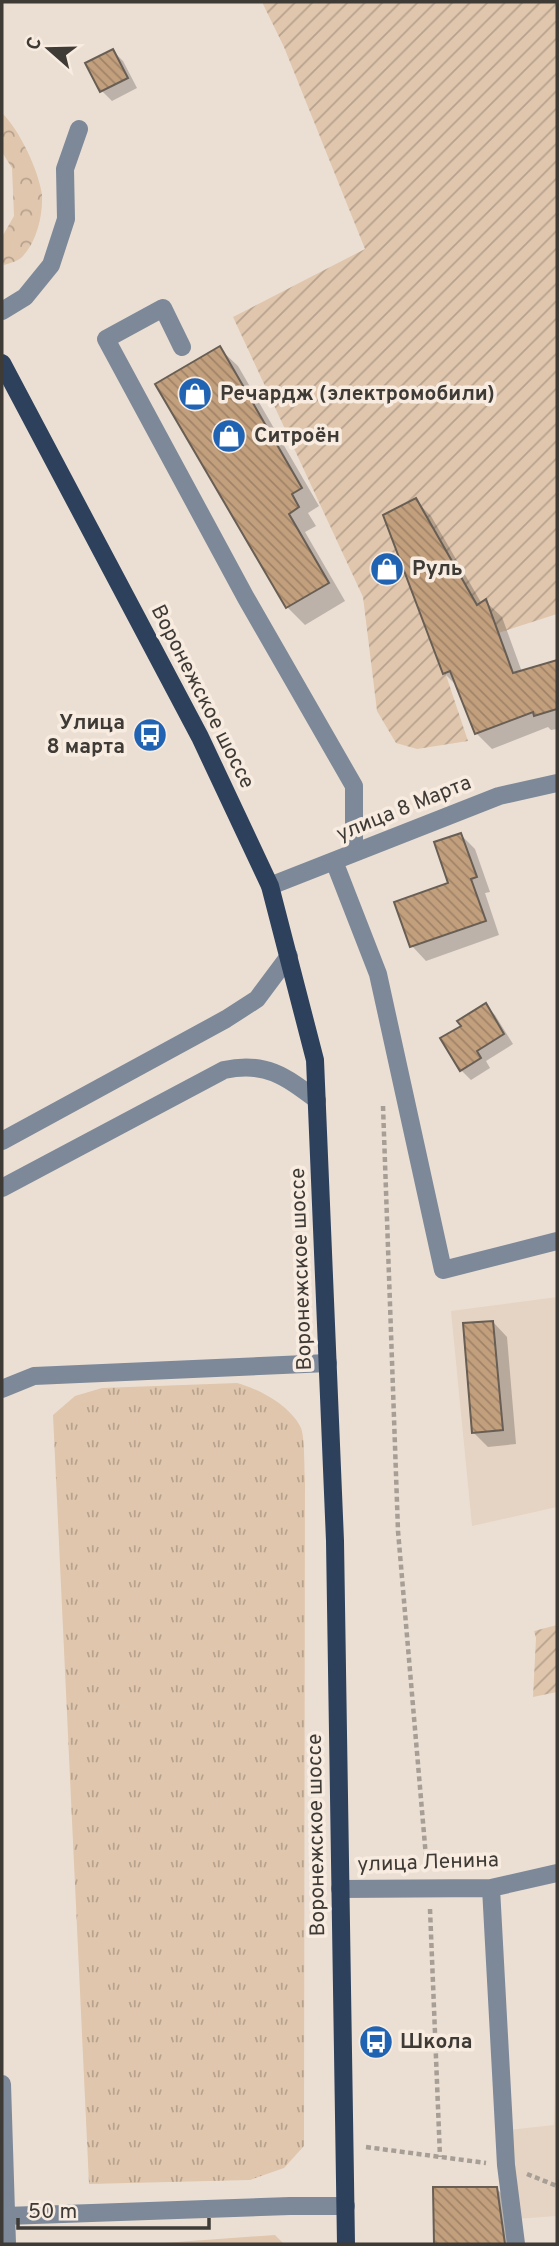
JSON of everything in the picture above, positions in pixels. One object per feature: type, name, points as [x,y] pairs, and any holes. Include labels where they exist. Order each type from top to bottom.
[{"type":"main road","name":"Воронежское шоссе","points":[[2,363],[200,737],[271,886],[315,1060],[335,1541],[346,2244]]},
{"type":"street","points":[[2,311],[25,297],[51,265],[66,219],[65,169],[79,129]]},
{"type":"street","points":[[182,347],[163,308],[106,339],[246,598],[354,786],[354,853]]},
{"type":"street","name":"улица 8 Марта","points":[[271,886],[499,796],[557,783]]},
{"type":"street","points":[[334,861],[378,974],[443,1270],[557,1241]]},
{"type":"street","points":[[2,1141],[257,999],[289,956]]},
{"type":"street","points":[[2,1188],[224,1070],[244,1065],[268,1069],[288,1078],[317,1100]]},
{"type":"street","points":[[2,1389],[34,1376],[328,1363]]},
{"type":"street","name":"улица Ленина","points":[[340,1889],[491,1888],[557,1873]]},
{"type":"street","points":[[491,1888],[506,2165],[516,2244]]},
{"type":"street","points":[[2,2084],[7,2244]]},
{"type":"street","points":[[6,2216],[346,2206]]},
{"type":"path","points":[[344,2144],[440,2157],[429,1890],[398,1531],[383,1099]]},
{"type":"shaded area","points":[[557,1297],[557,1507],[472,1526],[451,1311]]},
{"type":"shaded area","points":[[557,2007],[557,2216],[516,2219],[508,2130],[554,2125]]},
{"type":"green space","points":[[262,2],[557,2],[557,614],[498,633],[440,657],[468,741],[417,749],[396,743],[377,711],[363,597],[233,317],[365,249],[284,47]]},
{"type":"green space","points":[[2,113],[27,151],[42,195],[40,219],[32,243],[21,258],[4,265],[2,237],[14,216],[12,168],[2,152]]},
{"type":"green space","points":[[237,1383],[255,1389],[282,1406],[296,1420],[303,1439],[304,2146],[284,2168],[250,2180],[89,2184],[53,1415],[75,1396],[102,1388]]},
{"type":"green space","points":[[557,1625],[557,1692],[533,1697],[536,1638],[534,1631]]},
{"type":"green space","points":[[275,2235],[284,2244],[149,2244]]},
{"type":"building","points":[[113,49],[128,78],[100,92],[85,63]]},
{"type":"building","name":"Ситроён","points":[[220,346],[302,488],[292,494],[299,507],[289,514],[329,583],[286,608],[155,384]]},
{"type":"building","points":[[416,498],[477,605],[486,599],[513,673],[557,660],[557,709],[534,716],[533,712],[475,734],[450,671],[443,674],[383,515]]},
{"type":"building","points":[[461,833],[477,877],[471,879],[486,921],[410,947],[394,902],[448,883],[434,842]]},
{"type":"building","points":[[486,1003],[504,1034],[477,1051],[481,1058],[460,1071],[440,1038],[461,1026],[457,1021]]},
{"type":"building","points":[[493,1321],[503,1430],[472,1433],[463,1323]]},
{"type":"building","points":[[433,2187],[497,2187],[505,2244],[434,2244]]},
{"type":"place","name":"Речардж (электромобили)","points":[[195,394]]},
{"type":"place","name":"Ситроён","points":[[229,436]]},
{"type":"place","name":"Руль","points":[[387,569]]},
{"type":"place","name":"Улица 8 марта","points":[[150,735]]},
{"type":"place","name":"Школа","points":[[376,2042]]}]
